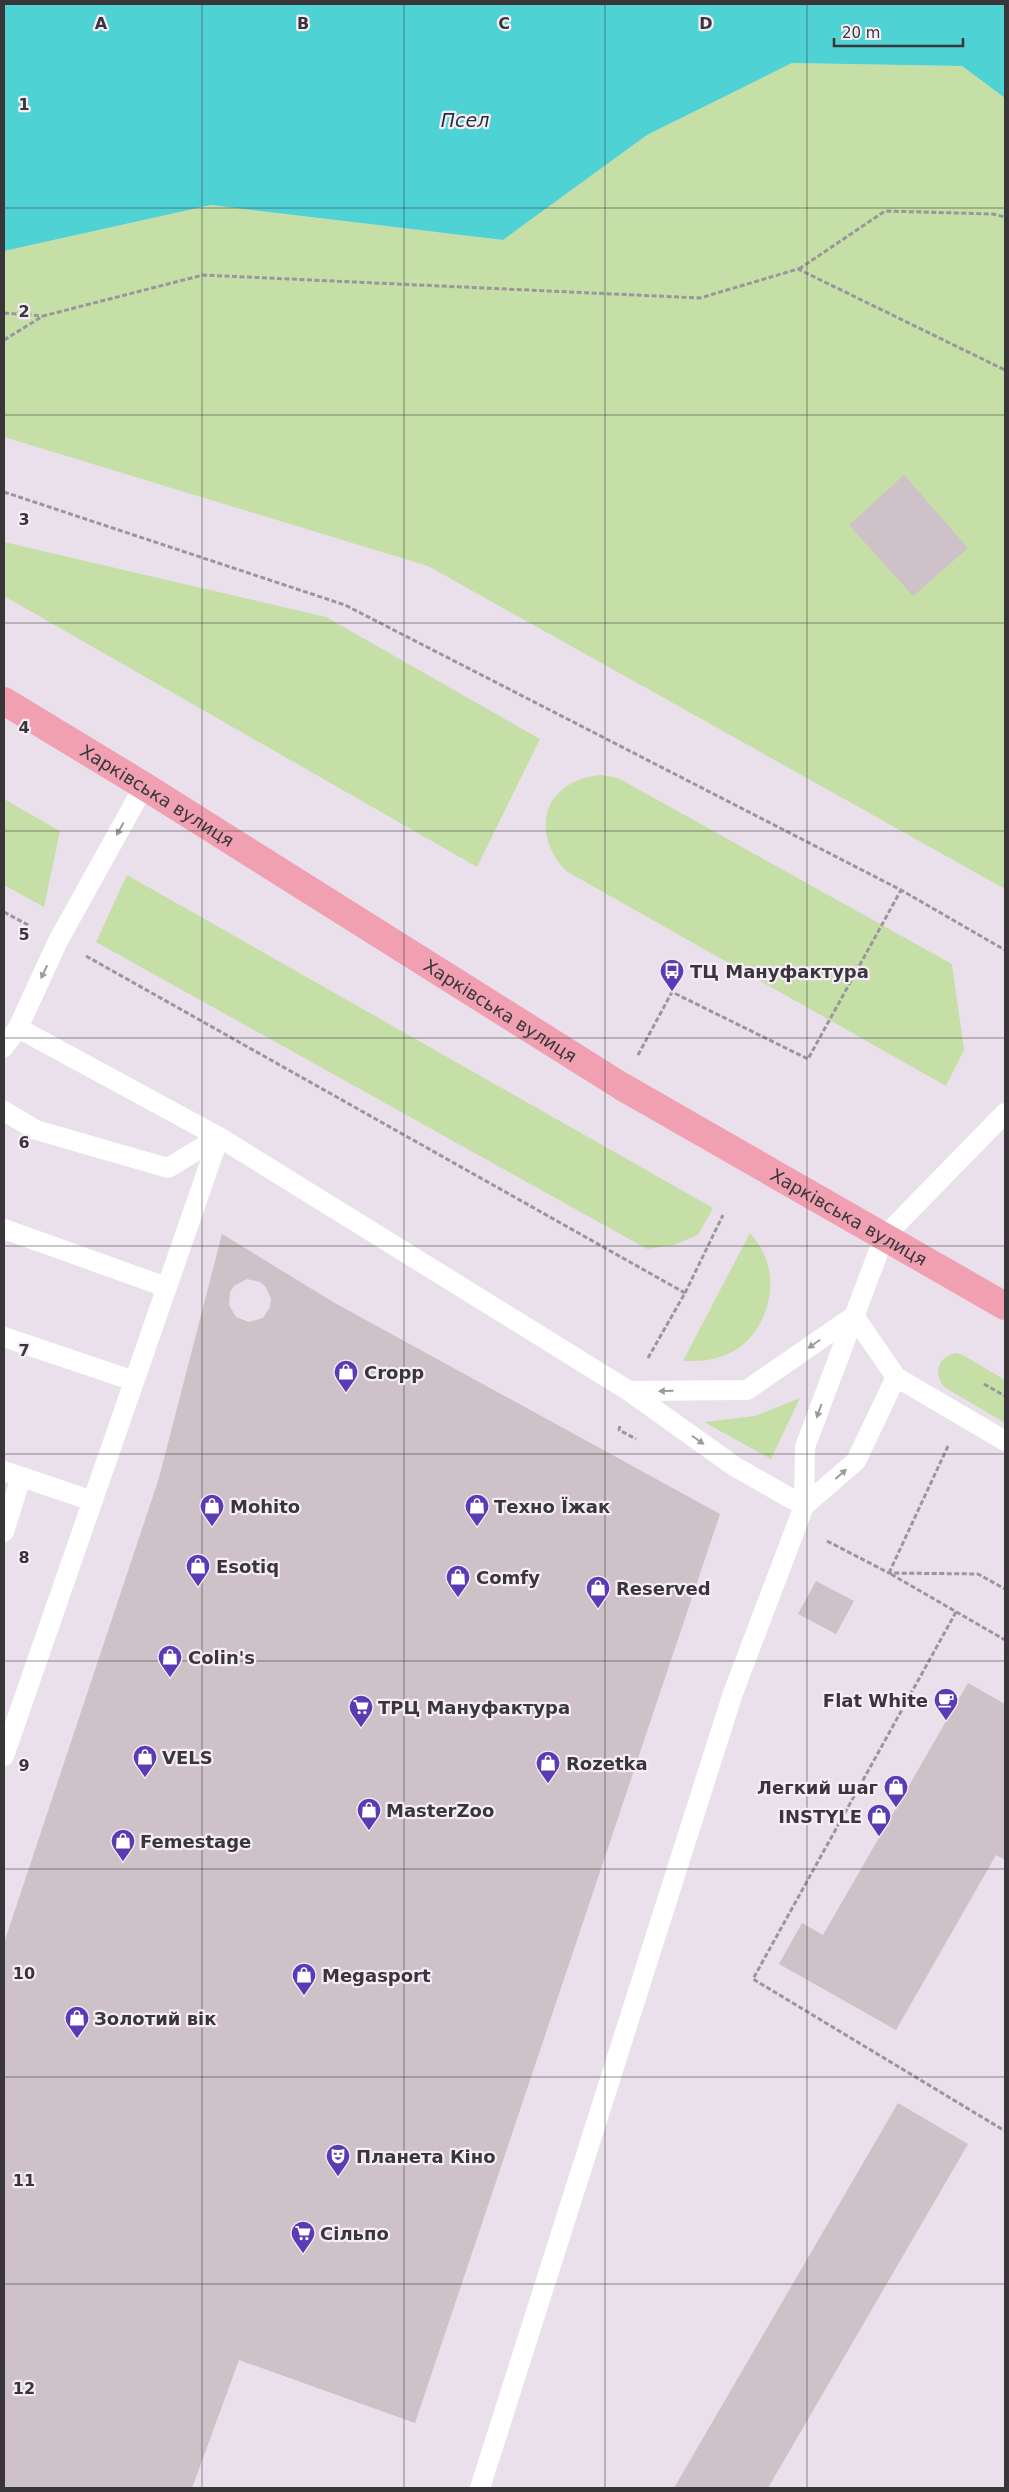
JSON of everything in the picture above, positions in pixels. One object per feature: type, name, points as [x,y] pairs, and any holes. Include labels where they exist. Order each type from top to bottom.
[{"type":"main road","name":"Харківська вулиця","points":[[4,701],[144,786],[621,1086],[1005,1306]]},
{"type":"lane","points":[[4,1047],[18,1028],[58,941],[144,786]]},
{"type":"lane","points":[[18,1028],[219,1137],[629,1391],[734,1466],[804,1506]]},
{"type":"lane","points":[[4,1111],[36,1130],[168,1168],[219,1137]]},
{"type":"lane","points":[[480,2488],[732,1693],[804,1506],[805,1447],[884,1237],[1003,1120]]},
{"type":"lane","points":[[4,1756],[219,1137]]},
{"type":"lane","points":[[4,1229],[166,1287]]},
{"type":"lane","points":[[629,1391],[747,1390],[854,1316]]},
{"type":"lane","points":[[854,1316],[896,1376],[1005,1441]]},
{"type":"lane","points":[[4,1337],[134,1381]]},
{"type":"lane","points":[[804,1506],[856,1461],[896,1376]]},
{"type":"lane","points":[[4,1532],[13,1474],[92,1501]]},
{"type":"path","points":[[4,340],[43,316],[203,275],[700,298],[798,269],[886,211],[994,214],[1005,217]]},
{"type":"path","points":[[798,269],[1005,370]]},
{"type":"path","points":[[4,313],[43,316]]},
{"type":"path","points":[[4,492],[345,605],[901,890],[1005,950]]},
{"type":"path","points":[[621,1086],[672,992],[808,1059],[901,890]]},
{"type":"path","points":[[4,912],[684,1293],[723,1215]]},
{"type":"path","points":[[984,1384],[1005,1396]]},
{"type":"path","points":[[889,1573],[948,1445]]},
{"type":"path","points":[[889,1573],[978,1574],[1005,1589]]},
{"type":"path","points":[[889,1573],[1005,1640]]},
{"type":"path","points":[[956,1612],[752,1979],[1005,2131]]},
{"type":"green space","points":[[792,63],[962,66],[1005,98],[1005,889],[428,566],[4,437],[4,251],[211,205],[503,240],[647,135]]},
{"type":"green space","points":[[4,542],[326,617],[540,739],[477,867],[4,596]]},
{"type":"green space","points":[[601,775],[618,778],[952,964],[964,1050],[946,1086],[566,871],[554,855],[548,839],[546,824],[548,810],[555,797],[567,786],[582,779]]},
{"type":"green space","points":[[4,799],[60,831],[44,907],[4,885]]},
{"type":"green space","points":[[127,875],[713,1208],[698,1235],[674,1245],[647,1249],[96,942]]},
{"type":"green space","points":[[750,1233],[763,1252],[768,1266],[770,1281],[766,1310],[760,1324],[741,1346],[728,1354],[700,1361],[683,1361]]},
{"type":"green space","points":[[956,1353],[963,1355],[1005,1380],[1005,1423],[944,1387],[939,1376],[939,1366],[941,1361]]},
{"type":"green space","points":[[800,1398],[771,1459],[704,1422],[755,1416]]},
{"type":"water","name":"Псел","points":[[4,4],[1005,4],[1005,98],[962,66],[792,63],[647,135],[503,240],[211,205],[4,251]]},
{"type":"building","points":[[904,475],[968,548],[913,596],[849,525]]},
{"type":"building","name":"ТРЦ Мануфактура","points":[[222,1234],[333,1302],[720,1514],[415,2423],[239,2360],[192,2488],[4,2488],[4,1943],[159,1478]],"holes":[[[247,1279],[260,1282],[266,1287],[271,1299],[270,1307],[263,1318],[249,1322],[236,1317],[229,1305],[230,1292],[234,1286]]]},
{"type":"building","points":[[816,1581],[854,1601],[836,1634],[798,1614]]},
{"type":"building","points":[[968,1683],[1005,1704],[1005,1860],[996,1855],[896,2030],[779,1964],[802,1923],[823,1935]]},
{"type":"building","points":[[898,2103],[968,2144],[768,2488],[674,2488]]},
{"type":"place","name":"ТЦ Мануфактура","points":[[672,992]]},
{"type":"place","name":"Cropp","points":[[346,1393]]},
{"type":"place","name":"Mohito","points":[[212,1527]]},
{"type":"place","name":"Техно Їжак","points":[[477,1527]]},
{"type":"place","name":"Esotiq","points":[[198,1587]]},
{"type":"place","name":"Comfy","points":[[458,1598]]},
{"type":"place","name":"Reserved","points":[[598,1609]]},
{"type":"place","name":"Colin's","points":[[170,1678]]},
{"type":"place","name":"Flat White","points":[[946,1721]]},
{"type":"place","name":"ТРЦ Мануфактура","points":[[361,1728]]},
{"type":"place","name":"VELS","points":[[145,1778]]},
{"type":"place","name":"Rozetka","points":[[548,1784]]},
{"type":"place","name":"Легкий шаг","points":[[896,1808]]},
{"type":"place","name":"MasterZoo","points":[[369,1831]]},
{"type":"place","name":"INSTYLE","points":[[879,1837]]},
{"type":"place","name":"Femestage","points":[[123,1862]]},
{"type":"place","name":"Megasport","points":[[304,1996]]},
{"type":"place","name":"Золотий вік","points":[[77,2039]]},
{"type":"place","name":"Планета Кіно","points":[[338,2177]]},
{"type":"place","name":"Сільпо","points":[[303,2254]]}]
